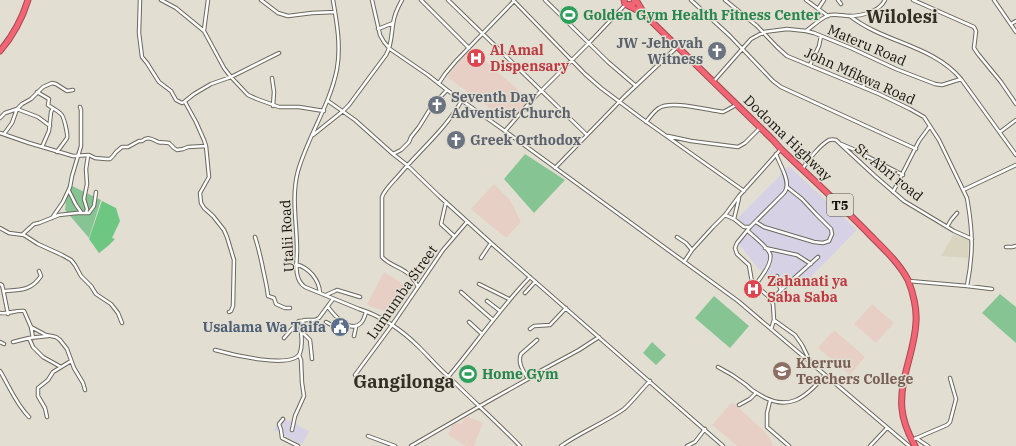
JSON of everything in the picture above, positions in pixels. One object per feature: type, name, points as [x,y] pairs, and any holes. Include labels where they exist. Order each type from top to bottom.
[{"type":"highway","points":[[0,51],[14,32],[28,0]]},
{"type":"highway","points":[[625,3],[632,5],[635,0]]},
{"type":"highway","name":"T5","points":[[635,0],[645,15]]},
{"type":"highway","name":"T5","points":[[625,3],[645,15]]},
{"type":"highway","name":"Dodoma Highway","points":[[645,15],[761,127],[781,149],[860,224],[892,257],[901,270],[908,282],[915,304],[916,321],[914,344],[903,386],[902,402],[904,418],[907,428],[914,439],[915,446]]},
{"type":"street","points":[[140,0],[139,33],[142,57],[159,82],[171,91],[176,100],[182,103],[211,84],[231,77],[280,53]]},
{"type":"street","points":[[161,0],[176,8],[204,31],[220,62],[231,77],[248,95],[273,106],[299,107],[324,111]]},
{"type":"street","points":[[204,31],[208,0]]},
{"type":"street","points":[[261,0],[278,13],[288,16],[318,12],[335,12]]},
{"type":"street","name":"Utalii Road","points":[[333,0],[339,35],[339,56],[336,77],[328,101],[298,171],[294,206],[297,243],[297,275],[302,284],[392,325],[419,348],[520,446]]},
{"type":"street","points":[[372,0],[380,35],[390,49],[506,131],[738,301],[908,446]]},
{"type":"street","points":[[312,136],[343,111],[354,99],[390,49],[395,14],[402,0]]},
{"type":"street","points":[[421,0],[469,48]]},
{"type":"street","points":[[448,0],[587,135]]},
{"type":"street","points":[[439,83],[444,74],[514,0],[601,88],[646,122],[744,191]]},
{"type":"street","points":[[545,0],[608,62],[636,86]]},
{"type":"street","points":[[691,0],[773,81],[781,87],[916,149]]},
{"type":"street","name":"John Mfikwa Road","points":[[725,0],[764,32],[787,56],[863,87],[917,112],[924,117],[942,147],[963,190],[968,204],[972,255],[967,286]]},
{"type":"street","points":[[806,0],[828,16]]},
{"type":"street","points":[[818,9],[824,0]]},
{"type":"street","points":[[838,0],[840,4]]},
{"type":"street","points":[[806,31],[828,16],[850,16],[863,14],[877,9],[885,0]]},
{"type":"street","points":[[913,0],[974,27],[976,31],[974,48],[1016,104]]},
{"type":"street","points":[[994,0],[1016,32]]},
{"type":"street","points":[[506,131],[531,101],[589,43],[625,3]]},
{"type":"street","points":[[850,16],[872,30],[928,54],[951,68],[961,78],[1016,155]]},
{"type":"street","points":[[1011,24],[1016,21]]},
{"type":"street","points":[[378,29],[393,23]]},
{"type":"street","name":"Materu Road","points":[[764,32],[787,29],[806,31],[851,48],[896,69],[935,84],[942,84],[961,78]]},
{"type":"street","points":[[714,82],[751,40],[764,32]]},
{"type":"street","points":[[810,65],[819,46],[821,36]]},
{"type":"street","points":[[555,168],[620,101],[677,47]]},
{"type":"street","points":[[851,82],[858,76],[862,76],[866,78],[863,87]]},
{"type":"street","points":[[272,78],[274,92],[273,106]]},
{"type":"street","points":[[4,134],[14,118],[17,109],[44,87],[54,83],[67,91],[73,90]]},
{"type":"street","points":[[393,154],[401,150],[409,142],[410,137],[419,127],[432,106],[447,90]]},
{"type":"street","points":[[37,92],[49,99],[48,105],[63,116],[68,135],[57,152]]},
{"type":"street","points":[[418,287],[409,274],[383,258],[382,197],[407,165],[436,135],[457,110],[462,100]]},
{"type":"street","points":[[328,101],[355,120],[407,165],[467,222],[723,446]]},
{"type":"street","points":[[185,102],[196,122],[206,146],[209,177],[200,193],[200,200],[202,206],[213,216],[224,230],[234,260],[233,306],[229,312]]},
{"type":"street","points":[[646,122],[659,108],[667,105],[678,105],[723,112],[736,104]]},
{"type":"street","points":[[52,218],[69,190],[81,146],[80,107]]},
{"type":"street","points":[[42,147],[50,126],[51,112],[53,108]]},
{"type":"street","points":[[0,118],[5,113],[17,109],[38,117],[50,126]]},
{"type":"street","points":[[1000,132],[1016,120]]},
{"type":"street","points":[[893,192],[923,135],[930,126]]},
{"type":"street","points":[[666,136],[738,147],[745,143],[761,127]]},
{"type":"street","points":[[0,133],[73,156],[88,156],[110,159],[122,147],[128,147],[148,138],[159,142],[169,143],[177,150],[182,150],[188,147],[206,146]]},
{"type":"street","name":"St. Abri road","points":[[802,168],[829,140],[836,140],[904,201],[972,240]]},
{"type":"street","points":[[840,144],[847,146],[903,175]]},
{"type":"street","points":[[684,262],[692,250],[725,215],[739,196],[781,149]]},
{"type":"street","points":[[771,329],[774,320],[774,304],[772,300],[752,282],[750,268],[737,254],[735,248],[737,243],[750,227],[783,194],[787,187],[786,178],[776,154]]},
{"type":"street","points":[[86,213],[84,199],[87,184],[86,169],[88,156]]},
{"type":"street","points":[[963,190],[1016,164]]},
{"type":"street","points":[[756,222],[764,227],[814,242],[823,243],[829,241],[832,234],[831,229],[802,199],[787,187]]},
{"type":"street","points":[[69,190],[82,213]]},
{"type":"street","points":[[22,235],[34,224],[52,218],[66,214],[89,213],[94,206],[96,192]]},
{"type":"street","points":[[734,219],[739,196]]},
{"type":"street","points":[[446,202],[441,224],[454,236]]},
{"type":"street","points":[[947,227],[957,213]]},
{"type":"street","points":[[725,215],[744,226],[750,227]]},
{"type":"street","name":"Lumumba Street","points":[[356,375],[443,250],[467,222]]},
{"type":"street","points":[[0,228],[9,233],[24,235],[38,244],[71,260],[75,264],[81,276],[91,286],[96,294],[109,302],[116,310],[122,323]]},
{"type":"street","points":[[748,231],[765,247],[770,254],[770,259],[765,272],[755,285]]},
{"type":"street","points":[[255,236],[268,296],[274,298],[276,304],[285,308],[290,308]]},
{"type":"street","points":[[677,237],[686,243],[692,250]]},
{"type":"street","points":[[481,258],[491,243]]},
{"type":"street","points":[[1006,247],[1016,246]]},
{"type":"street","points":[[765,247],[798,255],[811,264]]},
{"type":"street","points":[[772,300],[818,257]]},
{"type":"street","points":[[296,264],[304,266],[311,272],[318,282],[320,293]]},
{"type":"street","points":[[4,291],[23,289],[33,285],[41,276],[39,271]]},
{"type":"street","points":[[777,276],[781,290]]},
{"type":"street","points":[[448,377],[509,299],[530,277]]},
{"type":"street","points":[[525,294],[536,282]]},
{"type":"street","points":[[908,282],[992,289]]},
{"type":"street","points":[[0,284],[2,285],[4,291],[8,314]]},
{"type":"street","points":[[479,284],[509,299]]},
{"type":"street","points":[[326,295],[338,290],[360,297]]},
{"type":"street","points":[[461,292],[493,320]]},
{"type":"street","points":[[284,338],[298,322],[317,319],[334,299]]},
{"type":"street","points":[[487,301],[500,311]]},
{"type":"street","points":[[328,307],[342,322],[349,326],[356,327]]},
{"type":"street","points":[[530,329],[533,326],[550,325],[566,308]]},
{"type":"street","points":[[0,313],[8,314],[24,311],[30,327],[33,347],[43,357],[61,367]]},
{"type":"street","points":[[354,336],[356,327],[363,321],[366,312]]},
{"type":"street","points":[[292,430],[295,416],[304,396],[301,360],[299,355],[301,350],[301,326],[304,320]]},
{"type":"street","points":[[774,320],[794,334],[812,364]]},
{"type":"street","points":[[326,322],[337,328],[342,322]]},
{"type":"street","points":[[469,322],[482,334]]},
{"type":"street","points":[[30,327],[48,336]]},
{"type":"street","points":[[301,332],[310,340],[312,359]]},
{"type":"street","points":[[13,342],[48,336],[56,337],[67,349],[74,368],[83,382],[85,390]]},
{"type":"street","points":[[411,446],[579,350],[599,337]]},
{"type":"street","points":[[528,379],[522,368],[520,357],[521,354],[537,340]]},
{"type":"street","points":[[0,342],[4,344]]},
{"type":"street","points":[[215,350],[238,356],[272,361],[291,359],[299,355]]},
{"type":"street","points":[[47,417],[45,408],[38,396],[37,390],[48,380],[52,373],[71,361]]},
{"type":"street","points":[[718,367],[756,393],[770,400],[781,403],[798,400],[812,389],[825,375]]},
{"type":"street","points":[[0,371],[19,406],[29,417]]},
{"type":"street","points":[[914,439],[950,422],[956,399],[950,378]]},
{"type":"street","points":[[561,446],[625,408],[650,381]]},
{"type":"street","points":[[739,405],[750,399],[756,393]]},
{"type":"street","points":[[770,400],[767,413],[767,427],[789,446]]},
{"type":"street","points":[[283,419],[279,424],[282,438],[298,446]]},
{"type":"street","points":[[870,446],[887,428]]},
{"type":"street","points":[[687,446],[695,442],[705,429]]},
{"type":"street","points":[[368,436],[395,446]]},
{"type":"street","points":[[914,439],[928,446]]},
{"type":"shaded area","points":[[470,48],[531,101],[508,121],[447,77]]},
{"type":"shaded area","points":[[789,166],[857,230],[806,282],[774,282],[757,267],[738,243],[749,231],[738,218]]},
{"type":"shaded area","points":[[494,184],[510,200],[521,222],[506,238],[471,209]]},
{"type":"shaded area","points":[[953,235],[969,239],[968,258],[941,256]]},
{"type":"shaded area","points":[[384,272],[407,288],[394,314],[367,304]]},
{"type":"shaded area","points":[[872,304],[894,323],[876,343],[854,324]]},
{"type":"shaded area","points":[[834,330],[865,357],[850,375],[818,348]]},
{"type":"shaded area","points":[[732,402],[765,432],[773,444],[772,446],[737,446],[712,425]]},
{"type":"shaded area","points":[[466,416],[483,423],[474,446],[466,446],[448,435],[454,422],[461,424]]},
{"type":"shaded area","points":[[281,417],[309,431],[302,445],[274,430]]},
{"type":"green space","points":[[525,154],[565,180],[534,213],[504,179]]},
{"type":"green space","points":[[68,184],[101,200],[89,238],[65,210]]},
{"type":"green space","points":[[102,201],[116,208],[120,221],[112,238],[115,239],[99,253],[89,239]]},
{"type":"green space","points":[[1000,294],[1016,307],[1016,343],[982,313]]},
{"type":"green space","points":[[714,296],[749,326],[730,348],[695,318]]},
{"type":"green space","points":[[652,342],[666,355],[656,365],[643,353]]},
{"type":"place","name":"Golden Gym Health Fitness Center","points":[[569,15]]},
{"type":"place","name":"JW -Jehovah Witness","points":[[717,51]]},
{"type":"place","name":"Al Amal Dispensary","points":[[476,58]]},
{"type":"place","name":"Seventh Day Adventist Church","points":[[437,105]]},
{"type":"place","name":"Greek Orthodox","points":[[456,140]]},
{"type":"place","name":"Zahanati ya Saba Saba","points":[[753,289]]},
{"type":"place","name":"Usalama Wa Taifa","points":[[340,327]]},
{"type":"place","name":"Klerruu Teachers College","points":[[782,371]]},
{"type":"place","name":"Home Gym","points":[[468,374]]},
{"type":"district","name":"Wilolesi","points":[[902,16]]},
{"type":"district","name":"Gangilonga","points":[[404,381]]}]
